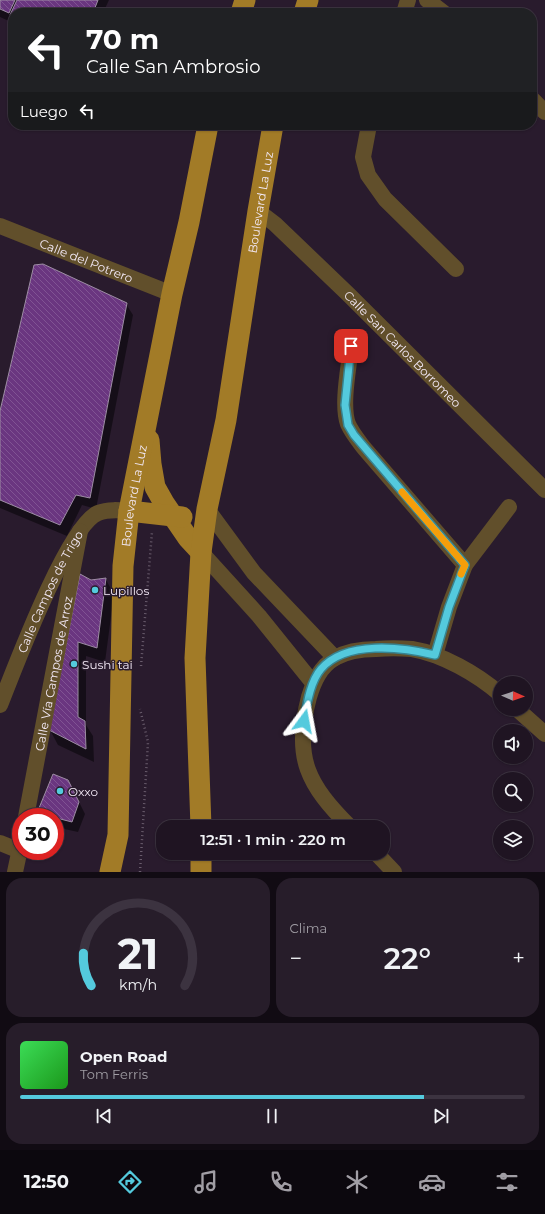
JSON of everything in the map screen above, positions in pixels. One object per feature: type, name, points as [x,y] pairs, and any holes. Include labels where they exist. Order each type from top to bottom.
[{"type":"main road","name":"Boulevard La Luz","points":[[110,872],[118,835],[123,566],[128,512],[207,130]]},
{"type":"main road","name":"Boulevard La Luz","points":[[201,820],[195,658],[202,552],[207,509],[226,420],[258,211],[272,130]]},
{"type":"main road","points":[[148,418],[151,464],[155,487],[188,538],[202,552]]},
{"type":"main road","points":[[128,512],[174,517],[194,517],[207,509]]},
{"type":"main road","points":[[201,860],[201,872]]},
{"type":"street","points":[[427,0],[437,8]]},
{"type":"street","points":[[537,104],[545,112]]},
{"type":"street","points":[[368,130],[363,157],[368,175],[385,199],[456,269]]},
{"type":"street","name":"Calle San Carlos Borromeo","points":[[258,211],[275,224],[348,294],[545,490]]},
{"type":"street","name":"Calle del Potrero","points":[[0,226],[172,294]]},
{"type":"street","points":[[351,346],[345,405],[347,421],[354,435],[465,565]]},
{"type":"street","points":[[435,655],[449,607],[465,565],[509,507]]},
{"type":"street","points":[[207,509],[254,573],[335,658]]},
{"type":"street","name":"Calle Campos de Trigo","points":[[0,705],[59,566],[80,531],[89,520],[98,513],[114,510],[128,512]]},
{"type":"street","name":"Calle Vía Campos de Arroz","points":[[28,808],[80,531]]},
{"type":"street","points":[[202,552],[259,616],[313,683]]},
{"type":"street","points":[[237,591],[254,573]]},
{"type":"street","points":[[343,820],[331,808],[314,785],[304,761],[304,721],[313,683],[321,669],[335,658],[358,650],[387,648],[412,649],[435,655],[465,670],[493,689]]},
{"type":"street","points":[[525,716],[545,734]]},
{"type":"street","points":[[0,843],[12,845]]},
{"type":"street","points":[[15,872],[17,860]]},
{"type":"street","points":[[383,860],[394,872]]},
{"type":"building","points":[[0,0],[15,0],[11,8],[8,8],[8,13],[0,9]]},
{"type":"building","points":[[17,0],[98,0],[95,8],[13,8]]},
{"type":"building","points":[[43,264],[127,303],[90,498],[76,495],[60,525],[0,500],[0,411],[34,265]]},
{"type":"building","points":[[80,574],[91,580],[106,578],[97,648],[78,642],[78,717],[85,721],[86,749],[49,730]]},
{"type":"building","name":"Oxxo","points":[[53,774],[68,780],[79,802],[72,822],[64,820],[64,808],[39,808]]},
{"type":"slow traffic","points":[[402,492],[465,565],[461,574]]},
{"type":"place","name":"Lupillos","points":[[95,590]]},
{"type":"place","name":"Sushi tai","points":[[74,664]]},
{"type":"place","name":"Oxxo","points":[[60,791]]},
{"type":"route","points":[[304,721],[313,683],[321,669],[335,658],[358,650],[387,648],[412,649],[435,655],[449,607],[465,565],[364,448],[348,425],[345,405],[351,346]]}]
